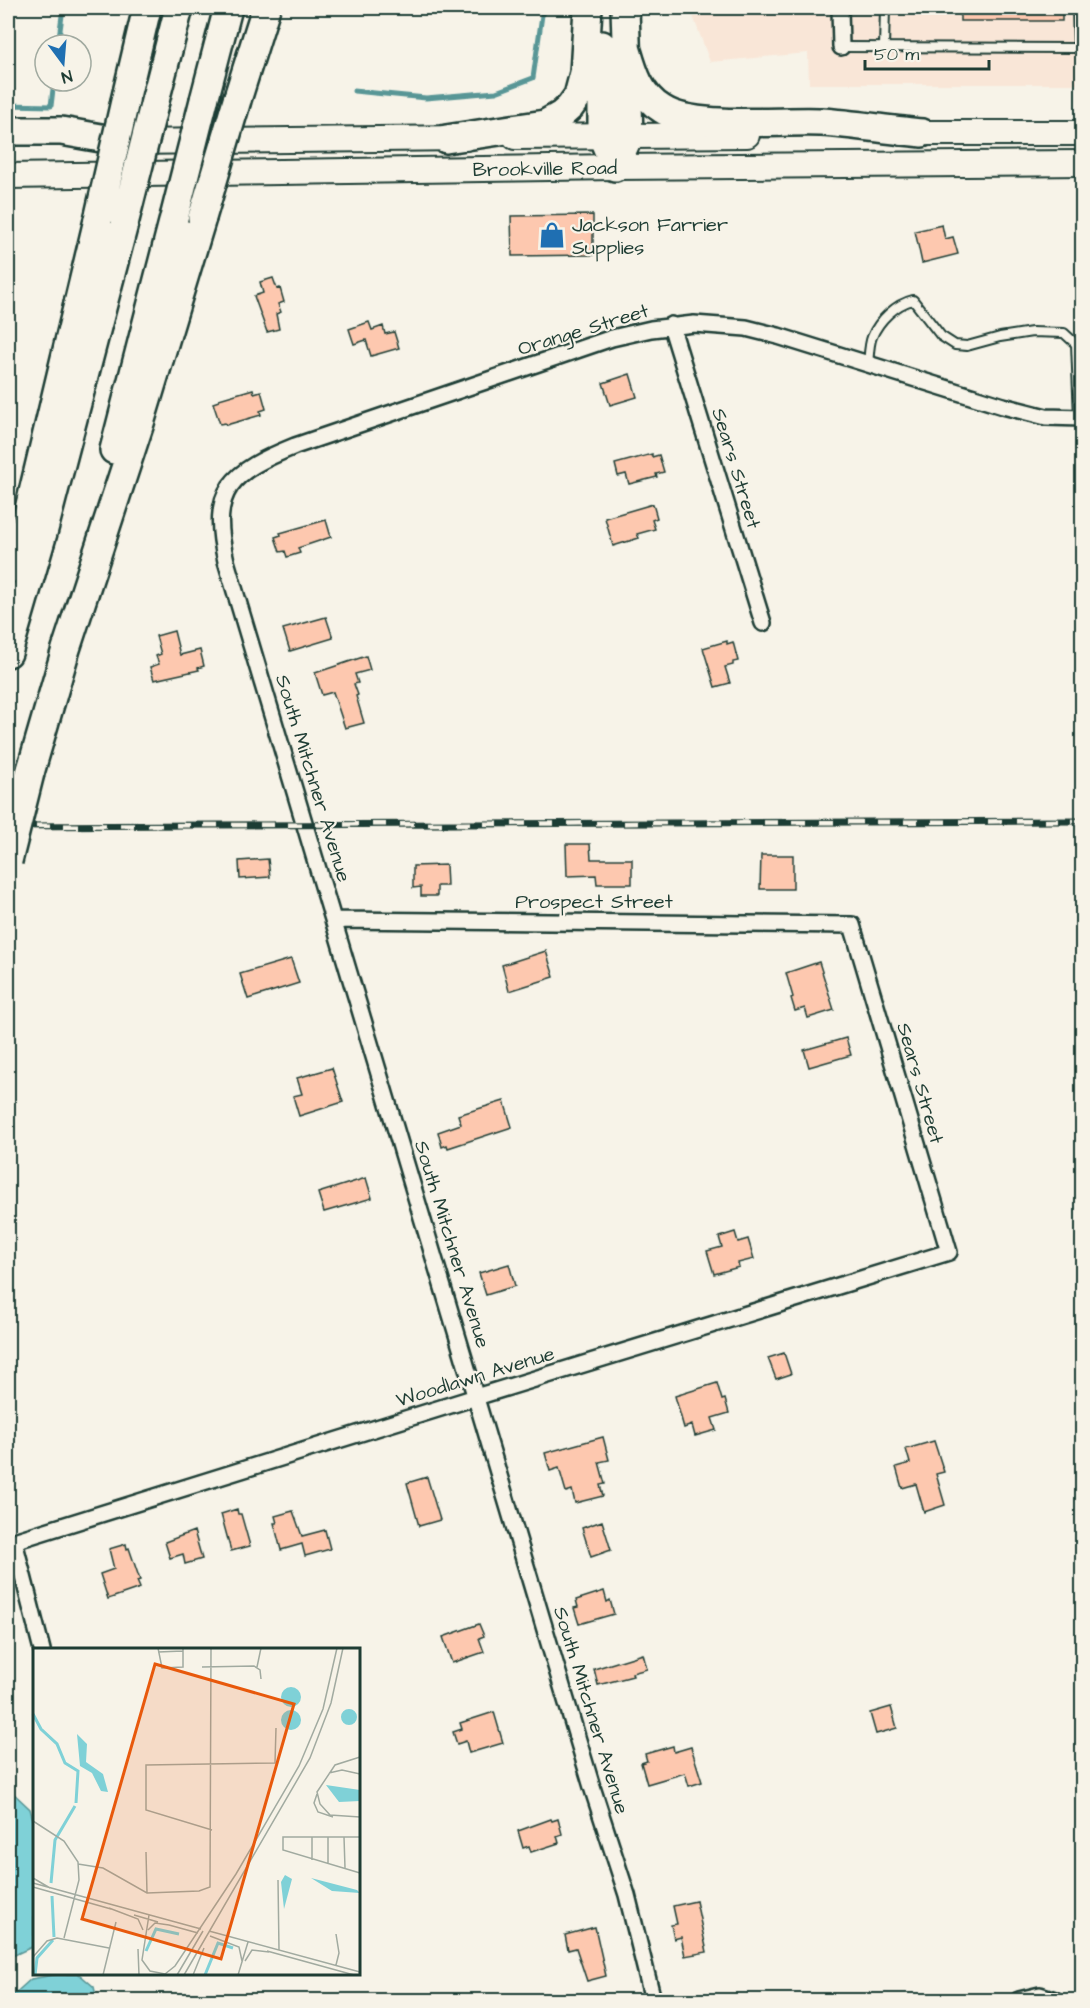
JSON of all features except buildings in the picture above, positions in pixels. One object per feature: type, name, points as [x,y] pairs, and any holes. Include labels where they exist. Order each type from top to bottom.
[{"type":"highway","points":[[9,649],[24,530],[147,8]]},
{"type":"highway","points":[[9,649],[43,533],[179,8]]},
{"type":"highway","points":[[66,649],[122,419],[228,8]]},
{"type":"highway","points":[[8,861],[30,773],[66,649],[140,423],[266,8]]},
{"type":"highway","points":[[446,139],[545,124],[570,107],[578,96],[584,73],[588,8]]},
{"type":"highway","points":[[602,8],[616,136]]},
{"type":"highway","points":[[615,167],[616,136],[626,47],[625,8]]},
{"type":"highway","points":[[626,47],[636,80],[643,92],[653,104],[681,118],[703,121],[822,122],[922,133]]},
{"type":"highway","points":[[8,131],[61,131],[124,142]]},
{"type":"main road","name":"Brookville Road","points":[[8,144],[1083,133]]},
{"type":"main road","name":"Brookville Road","points":[[8,176],[1083,163]]},
{"type":"main road","points":[[1045,164],[1083,173]]},
{"type":"street","points":[[840,8],[841,47]]},
{"type":"street","name":"Orange Street","points":[[224,499],[230,486],[251,466],[295,446],[615,338],[671,325],[694,324],[746,328],[1026,412],[1046,417],[1081,418]]},
{"type":"street","name":"Sears Street","points":[[671,325],[764,624]]},
{"type":"street","name":"South Mitchner Avenue","points":[[224,499],[219,531],[226,561],[592,1787],[627,1895],[653,2001]]},
{"type":"street","name":"Prospect Street","points":[[335,920],[852,925]]},
{"type":"street","name":"Sears Street","points":[[852,925],[949,1252]]},
{"type":"street","name":"Woodlawn Avenue","points":[[41,1648],[14,1541],[949,1252]]},
{"type":"street","points":[[1019,2001],[1040,1995],[1054,2000]]},
{"type":"lane","points":[[884,48],[885,8]]},
{"type":"lane","points":[[841,47],[1078,48],[1077,8]]},
{"type":"lane","points":[[868,365],[872,337],[885,317],[903,303],[914,300],[942,336],[956,345],[967,346],[1000,337],[1032,332],[1064,333],[1076,344],[1081,418]]},
{"type":"shaded area","points":[[690,8],[1082,8],[1082,84],[809,84],[808,53],[710,62]]},
{"type":"water","points":[[11,1791],[30,1809],[33,1820],[33,1946],[8,1958],[8,1792]]},
{"type":"water","points":[[53,1975],[80,1975],[94,1987],[97,2000],[8,2000],[8,1997],[11,1997],[31,1979]]},
{"type":"waterway","points":[[60,33],[63,8]]},
{"type":"waterway","points":[[354,91],[426,98],[496,92],[533,78],[543,8]]},
{"type":"waterway","points":[[8,105],[51,106],[53,93]]},
{"type":"railway","points":[[8,826],[1082,821]]},
{"type":"place","name":"Jackson Farrier Supplies","points":[[552,235]]}]
